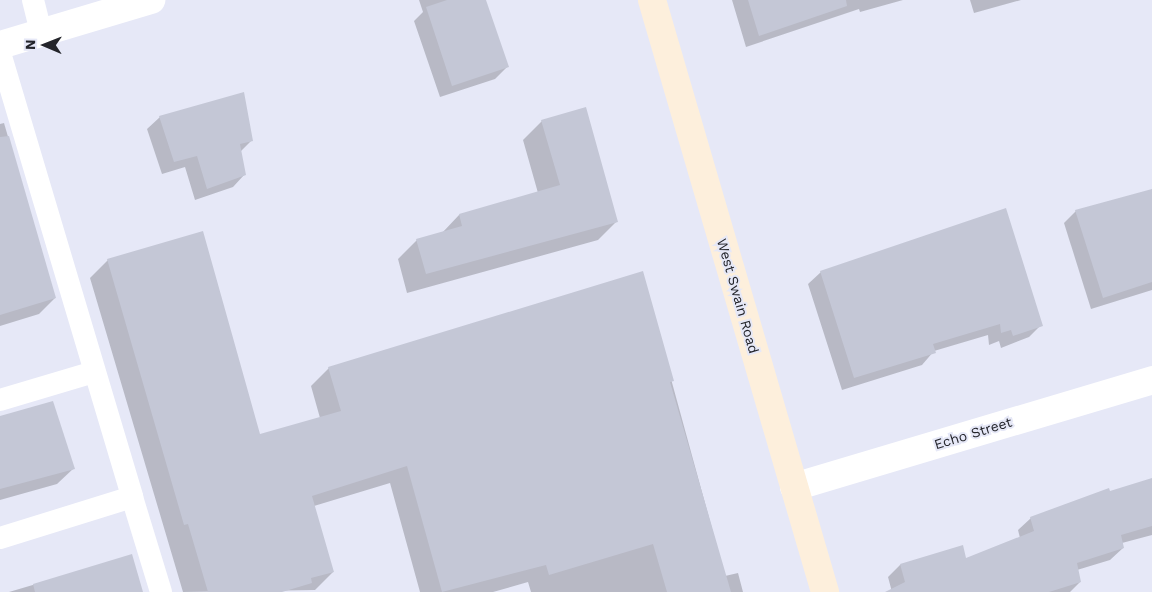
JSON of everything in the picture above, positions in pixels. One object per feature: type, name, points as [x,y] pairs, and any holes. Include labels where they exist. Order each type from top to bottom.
[{"type":"street","points":[[0,45],[151,0]]},
{"type":"street","name":"West Swain Road","points":[[652,0],[825,592]]},
{"type":"street","name":"Echo Street","points":[[794,487],[1152,380]]},
{"type":"lane","points":[[33,0],[41,33]]},
{"type":"lane","points":[[0,53],[161,592]]},
{"type":"lane","points":[[0,400],[94,372]]},
{"type":"lane","points":[[0,538],[132,497]]},
{"type":"building","points":[[447,0],[486,0],[509,67],[452,86],[426,7]]},
{"type":"building","points":[[748,0],[846,0],[847,6],[759,36]]},
{"type":"building","points":[[244,92],[253,141],[240,144],[246,175],[207,189],[197,156],[174,162],[159,116]]},
{"type":"building","points":[[586,107],[618,222],[426,274],[416,239],[462,226],[459,214],[560,185],[541,120]]},
{"type":"building","points":[[9,136],[56,298],[0,315],[0,137]]},
{"type":"building","points":[[1152,189],[1152,282],[1103,298],[1075,210]]},
{"type":"building","points":[[1006,208],[1043,326],[1013,336],[1011,330],[1001,333],[1000,324],[933,344],[936,353],[854,378],[820,271]]},
{"type":"building","points":[[203,231],[260,434],[341,411],[328,367],[643,271],[674,381],[670,382],[731,592],[667,592],[653,544],[549,575],[546,565],[442,592],[407,466],[312,496],[334,572],[311,578],[312,583],[282,592],[208,592],[188,524],[184,525],[107,259]]},
{"type":"building","points":[[53,401],[75,469],[0,489],[0,416]]},
{"type":"building","points":[[1152,478],[1152,526],[1121,535],[1124,548],[1077,563],[1081,582],[1049,592],[885,592],[905,582],[900,564],[963,545],[966,558],[1034,531],[1030,517],[1109,488],[1110,491]]},
{"type":"building","points":[[132,554],[143,592],[35,592],[33,584]]}]
